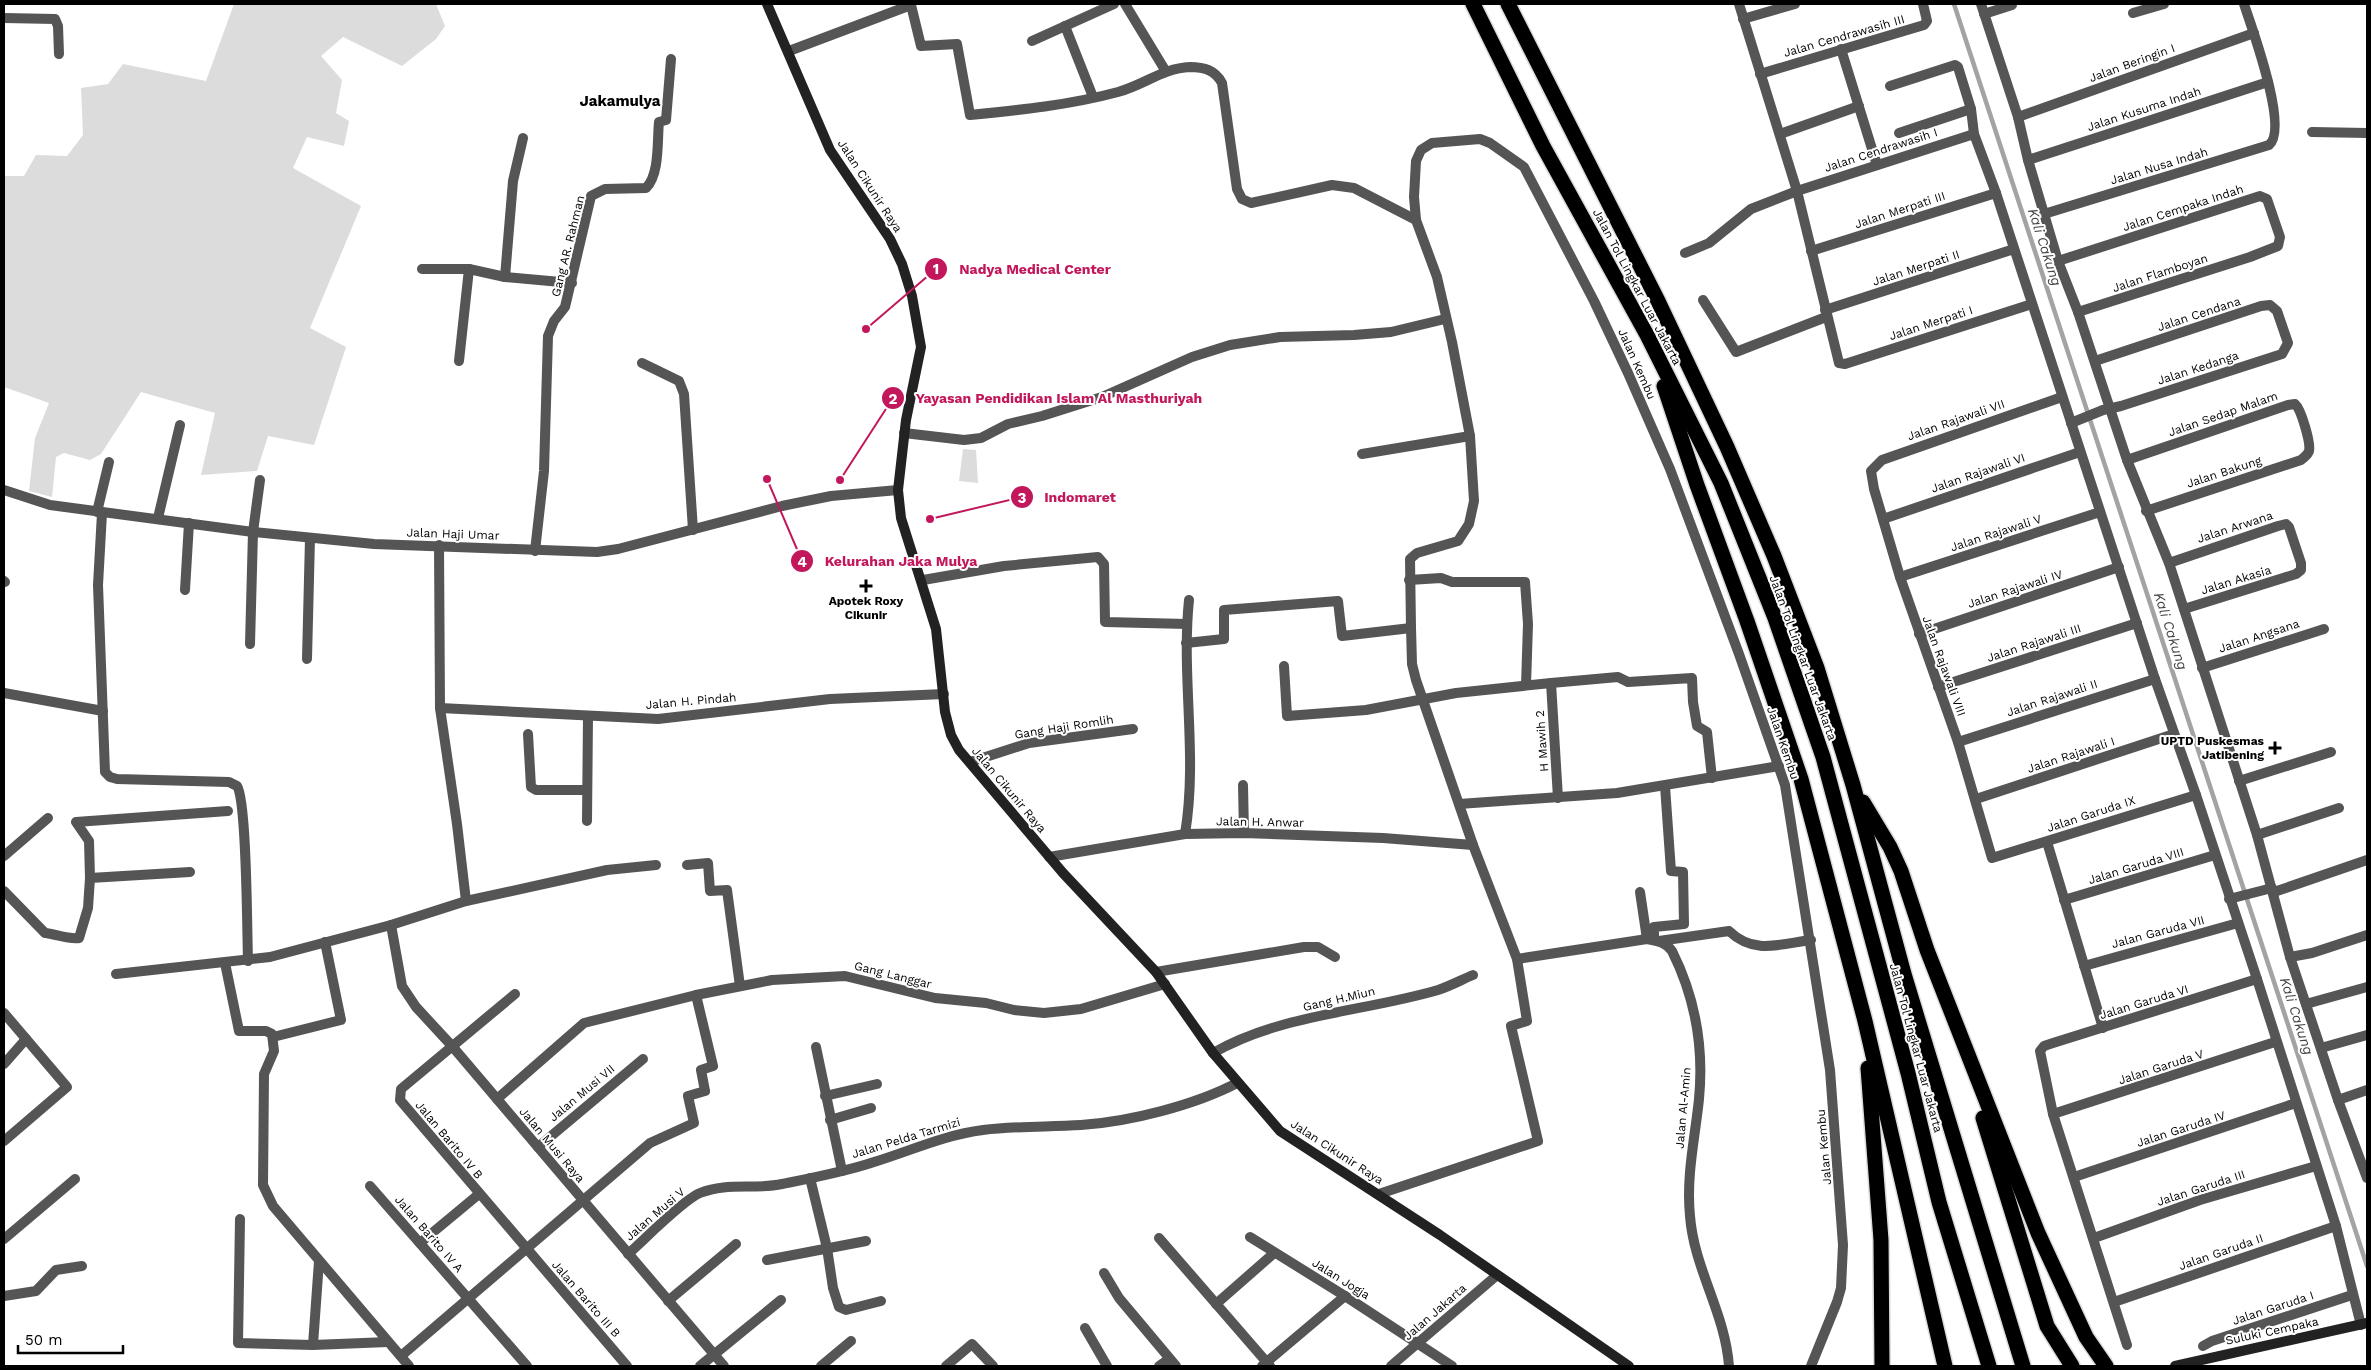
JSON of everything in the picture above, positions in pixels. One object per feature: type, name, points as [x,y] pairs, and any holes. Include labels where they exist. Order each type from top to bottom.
[{"type":"highway","name":"Jalan Tol Lingkar Luar Jakarta","points":[[1473,4],[1543,146],[1647,334],[1721,483],[1775,618],[1823,757],[1908,1073],[1939,1202],[1989,1366]]},
{"type":"highway","name":"Jalan Tol Lingkar Luar Jakarta","points":[[1508,4],[1658,301],[1731,455],[1774,556],[1817,668],[1853,785],[1904,974],[2021,1363]]},
{"type":"highway","points":[[1647,334],[1697,486],[1747,621],[1801,779],[1865,1021],[1946,1366]]},
{"type":"highway","points":[[1853,785],[1890,847],[1901,871],[1927,950],[2038,1233],[2086,1337],[2106,1366]]},
{"type":"highway","points":[[1865,1021],[1881,1240],[1882,1366]]},
{"type":"highway","points":[[1971,1065],[1984,1124],[2037,1298],[2047,1326],[2072,1366]]},
{"type":"street","name":"Jalan Cikunir Raya","points":[[768,4],[830,150],[890,239],[908,280],[917,317],[921,347],[904,433],[898,490],[902,518],[936,629],[951,735],[970,762],[1049,857],[1156,972],[1213,1054],[1280,1131],[1379,1194],[1629,1366]]},
{"type":"street","points":[[1032,41],[1114,4]]},
{"type":"street","points":[[1125,4],[1165,70]]},
{"type":"street","points":[[1739,4],[1797,190],[1826,313]]},
{"type":"street","points":[[1743,19],[1795,4]]},
{"type":"street","name":"Jalan Cendrawasih III","points":[[1760,74],[1924,26],[1927,21],[1927,15],[1923,4]]},
{"type":"street","points":[[1981,4],[2018,117],[2028,160],[2058,261],[2078,312],[2107,410],[2168,563],[2184,609],[2257,835],[2290,957],[2338,1100],[2363,1149],[2367,1178]]},
{"type":"street","points":[[2133,13],[2164,4]]},
{"type":"street","points":[[2244,4],[2268,82]]},
{"type":"street","points":[[788,50],[911,5],[921,46],[957,44],[970,116],[1045,107],[1093,97],[1144,83],[1165,70],[1203,68],[1216,73],[1222,83],[1237,189],[1242,200],[1251,203],[1332,185],[1354,188],[1416,220],[1437,277],[1445,320],[1452,342],[1470,436],[1474,501],[1470,524],[1458,541],[1417,553],[1410,559],[1412,664],[1422,700],[1473,845],[1517,959],[1527,1021],[1511,1026],[1538,1141],[1379,1194]]},
{"type":"street","points":[[1984,14],[2012,5]]},
{"type":"street","points":[[4,18],[55,19],[58,26],[59,54]]},
{"type":"street","points":[[1065,26],[1093,97]]},
{"type":"street","name":"Jalan Beringin I","points":[[2018,117],[2254,32]]},
{"type":"street","points":[[1841,49],[1877,165]]},
{"type":"street","name":"Gang AR. Rahman","points":[[535,550],[543,481],[548,336],[554,321],[565,308],[590,196],[605,188],[646,188],[650,183],[655,167],[659,122],[666,120],[671,59]]},
{"type":"street","points":[[1890,86],[1955,65],[1958,67],[1971,112],[1974,134],[1996,193],[2062,397],[2075,421],[2080,452],[2155,679],[2196,795],[2214,855],[2234,898],[2238,923],[2336,1226],[2352,1295],[2364,1324]]},
{"type":"street","name":"Jalan Nusa Indah","points":[[2044,214],[2269,146],[2274,142],[2276,127],[2268,82]]},
{"type":"street","name":"Jalan Kusuma Indah","points":[[2028,160],[2268,82]]},
{"type":"street","points":[[1780,134],[1859,106]]},
{"type":"street","points":[[1899,133],[1971,112]]},
{"type":"street","points":[[2312,132],[2367,133]]},
{"type":"street","name":"Jalan Cendrawasih I","points":[[1685,253],[1709,243],[1751,209],[1797,190],[1974,134]]},
{"type":"street","points":[[505,277],[512,181],[523,138]]},
{"type":"street","name":"Jalan Kembu","points":[[1416,220],[1414,173],[1418,154],[1427,145],[1442,141],[1480,139],[1490,143],[1524,167],[1594,301],[1670,469],[1779,766],[1793,830],[1830,1070],[1843,1245],[1840,1288],[1837,1302],[1811,1366]]},
{"type":"street","name":"Jalan Merpati III","points":[[1811,251],[1996,193]]},
{"type":"street","name":"Jalan Cempaka Indah","points":[[2058,261],[2260,196],[2265,197],[2278,226],[2280,243],[2278,246],[2250,257]]},
{"type":"street","name":"Jalan Merpati II","points":[[1703,300],[1736,352],[1826,313],[2014,250]]},
{"type":"street","name":"Jalan Flamboyan","points":[[2078,312],[2250,257]]},
{"type":"street","points":[[422,269],[470,269],[505,277],[572,283]]},
{"type":"street","points":[[459,361],[470,269]]},
{"type":"street","name":"Jalan Merpati I","points":[[1826,313],[1839,363],[1845,364],[2032,304]]},
{"type":"street","name":"Jalan Cendana","points":[[2094,361],[2270,305],[2278,311],[2288,343]]},
{"type":"street","points":[[904,433],[964,440],[981,438],[1008,424],[1042,416],[1102,397],[1192,357],[1230,345],[1280,337],[1391,332],[1445,320]]},
{"type":"street","name":"Jalan Kedanga","points":[[2075,421],[2282,354],[2288,343]]},
{"type":"street","points":[[642,363],[679,381],[684,394],[694,530]]},
{"type":"street","name":"Jalan Rajawali VII","points":[[1872,480],[1871,471],[1882,460],[2062,397]]},
{"type":"street","name":"Jalan Sedap Malam","points":[[2127,460],[2292,404],[2300,409],[2310,446],[2308,454]]},
{"type":"street","points":[[158,518],[180,425]]},
{"type":"street","points":[[1362,454],[1470,436]]},
{"type":"street","name":"Jalan Rajawali VI","points":[[1884,519],[2080,452]]},
{"type":"street","name":"Jalan Bakung","points":[[2146,511],[2301,460],[2308,454]]},
{"type":"street","points":[[108,462],[99,513],[98,585],[105,772],[110,777],[229,782],[240,790],[245,852],[248,960]]},
{"type":"street","points":[[250,644],[253,532],[260,480]]},
{"type":"street","name":"Jalan Rajawali VIII","points":[[1872,480],[1900,577],[1958,742],[1994,859]]},
{"type":"street","name":"Jalan Haji Umar","points":[[4,490],[50,505],[99,513],[158,518],[189,524],[310,538],[374,544],[598,552],[694,530],[782,506],[831,496],[898,490]]},
{"type":"street","name":"Jalan Rajawali V","points":[[1900,577],[2100,512]]},
{"type":"street","points":[[185,590],[189,524]]},
{"type":"street","name":"Jalan Arwana","points":[[2168,563],[2286,524],[2289,526],[2300,563],[2300,570],[2296,574]]},
{"type":"street","points":[[306,659],[310,538]]},
{"type":"street","points":[[438,545],[440,708],[463,862],[466,901]]},
{"type":"street","points":[[922,580],[1014,565],[1098,556],[1104,564],[1105,622],[1187,624]]},
{"type":"street","name":"Jalan Rajawali IV","points":[[1919,634],[2119,567]]},
{"type":"street","name":"Jalan Akasia","points":[[2184,609],[2296,574]]},
{"type":"street","points":[[1409,580],[1441,578],[1452,582],[1525,582],[1528,624],[1526,686]]},
{"type":"street","points":[[1185,834],[1190,806],[1191,772],[1186,643],[1189,600]]},
{"type":"street","points":[[1186,643],[1224,639],[1224,610],[1338,601],[1342,636],[1410,628]]},
{"type":"street","name":"Jalan Rajawali III","points":[[1938,687],[2137,623]]},
{"type":"street","name":"Jalan Angsana","points":[[2202,668],[2324,629]]},
{"type":"street","points":[[1284,666],[1287,716],[1366,710],[1456,693],[1551,683],[1618,677],[1628,682],[1692,678],[1697,726],[1707,732],[1712,778]]},
{"type":"street","name":"Jalan Rajawali II","points":[[1958,742],[2155,679]]},
{"type":"street","name":"H Mawih 2","points":[[1551,683],[1558,798]]},
{"type":"street","points":[[4,693],[103,711]]},
{"type":"street","name":"Jalan H. Pindah","points":[[440,708],[658,719],[830,698],[944,694]]},
{"type":"street","points":[[587,821],[588,716]]},
{"type":"street","name":"Gang Haji Romlih","points":[[970,762],[1029,744],[1133,729]]},
{"type":"street","points":[[528,734],[530,787],[536,790],[587,790]]},
{"type":"street","name":"Jalan Rajawali I","points":[[1976,799],[2174,734]]},
{"type":"street","points":[[2239,781],[2331,752]]},
{"type":"street","points":[[1459,804],[1617,793],[1779,766]]},
{"type":"street","points":[[1243,785],[1244,833]]},
{"type":"street","points":[[1653,940],[1654,927],[1684,924],[1682,872],[1671,871],[1665,786]]},
{"type":"street","name":"Jalan Garuda IX","points":[[1994,859],[2109,820],[2196,795]]},
{"type":"street","points":[[2257,835],[2339,808]]},
{"type":"street","points":[[4,891],[45,933],[61,934],[72,940],[79,938],[88,908],[90,878],[89,841],[76,822],[228,811]]},
{"type":"street","points":[[4,856],[48,818]]},
{"type":"street","name":"Jalan H. Anwar","points":[[1049,857],[1185,834],[1244,833],[1383,838],[1473,845]]},
{"type":"street","points":[[2047,842],[2102,1028]]},
{"type":"street","name":"Jalan Garuda VIII","points":[[2064,900],[2214,855]]},
{"type":"street","points":[[2234,898],[2258,891],[2273,890],[2367,860]]},
{"type":"street","points":[[687,865],[708,864],[710,891],[727,890],[740,986]]},
{"type":"street","points":[[116,974],[270,957],[391,925],[466,901],[608,870],[656,866]]},
{"type":"street","points":[[90,878],[190,872]]},
{"type":"street","points":[[1640,892],[1653,940]]},
{"type":"street","name":"Jalan Garuda VII","points":[[2084,966],[2238,923]]},
{"type":"street","name":"Jalan Musi Raya","points":[[391,925],[402,986],[416,1007],[452,1046],[724,1366]]},
{"type":"street","points":[[1517,959],[1728,931],[1735,938],[1757,948],[1810,940]]},
{"type":"street","points":[[2290,957],[2312,953],[2367,935]]},
{"type":"street","name":"Jalan Al-Amin","points":[[1653,940],[1668,946],[1677,962],[1697,1024],[1700,1082],[1692,1139],[1690,1216],[1693,1238],[1726,1337],[1729,1366]]},
{"type":"street","points":[[273,1037],[341,1020],[325,942]]},
{"type":"street","points":[[1156,972],[1304,947],[1318,947],[1334,958]]},
{"type":"street","points":[[225,963],[239,1031],[266,1031],[272,1034],[273,1037],[274,1051],[264,1074],[263,1185],[273,1206],[409,1366]]},
{"type":"street","name":"Gang H.Miun","points":[[1213,1054],[1241,1039],[1290,1023],[1439,990],[1473,975]]},
{"type":"street","name":"Gang Langgar","points":[[497,1099],[584,1023],[696,995],[772,980],[844,976],[935,998],[986,1003],[1014,1010],[1044,1013],[1080,1009],[1165,984]]},
{"type":"street","name":"Jalan Garuda VI","points":[[2053,1114],[2040,1052],[2047,1045],[2257,979]]},
{"type":"street","points":[[2306,1004],[2367,987]]},
{"type":"street","name":"Jalan Barito IV B","points":[[515,994],[401,1089],[400,1100],[526,1249]]},
{"type":"street","points":[[401,1356],[650,1143],[694,1122],[688,1096],[705,1091],[701,1070],[713,1066],[696,995]]},
{"type":"street","points":[[4,1014],[67,1088],[4,1141]]},
{"type":"street","points":[[2321,1048],[2367,1035]]},
{"type":"street","points":[[4,1064],[26,1039]]},
{"type":"street","name":"Jalan Garuda V","points":[[2053,1114],[2275,1042]]},
{"type":"street","points":[[816,1048],[842,1170]]},
{"type":"street","name":"Jalan Musi VII","points":[[538,1147],[643,1059]]},
{"type":"street","name":"Jalan Pelda Tarmizi","points":[[699,1193],[736,1185],[760,1188],[810,1178],[873,1163],[958,1134],[1027,1126],[1082,1125],[1105,1122],[1184,1105],[1214,1095],[1238,1083]]},
{"type":"street","points":[[825,1096],[877,1084]]},
{"type":"street","points":[[2338,1100],[2367,1090]]},
{"type":"street","name":"Jalan Garuda IV","points":[[2074,1177],[2296,1104]]},
{"type":"street","points":[[830,1120],[870,1108]]},
{"type":"street","points":[[2053,1114],[2127,1345]]},
{"type":"street","name":"Jalan Garuda III","points":[[2094,1238],[2200,1200],[2316,1166]]},
{"type":"street","points":[[810,1178],[827,1248],[832,1288],[840,1308],[846,1310],[881,1301]]},
{"type":"street","points":[[4,1239],[75,1179]]},
{"type":"street","name":"Jalan Barito IV A","points":[[370,1186],[527,1366]]},
{"type":"street","name":"Jalan Musi V","points":[[628,1254],[699,1193]]},
{"type":"street","points":[[420,1243],[479,1194]]},
{"type":"street","points":[[240,1219],[238,1343],[313,1346],[388,1342]]},
{"type":"street","name":"Jalan Garuda II","points":[[2114,1302],[2336,1226]]},
{"type":"street","name":"Jalan Jogja","points":[[1250,1237],[1452,1366]]},
{"type":"street","points":[[1159,1238],[1266,1365],[1345,1296]]},
{"type":"street","points":[[767,1260],[866,1241]]},
{"type":"street","points":[[668,1301],[736,1244]]},
{"type":"street","name":"Jalan Barito III B","points":[[526,1249],[627,1366]]},
{"type":"street","points":[[1216,1304],[1274,1254]]},
{"type":"street","points":[[313,1346],[319,1261]]},
{"type":"street","points":[[4,1296],[36,1291],[56,1270],[82,1266]]},
{"type":"street","points":[[1104,1273],[1119,1298],[1172,1362],[1159,1366]]},
{"type":"street","name":"Jalan Jakarta","points":[[1391,1366],[1496,1276]]},
{"type":"street","name":"Jalan Garuda I","points":[[2203,1346],[2212,1341],[2352,1295]]},
{"type":"street","points":[[700,1366],[780,1300]]},
{"type":"street","name":"Suluki Cempaka","points":[[2180,1366],[2364,1324]]},
{"type":"street","points":[[1085,1328],[1107,1366]]},
{"type":"street","points":[[821,1366],[851,1341]]},
{"type":"street","points":[[946,1366],[972,1344],[993,1366]]},
{"type":"shaded area","points":[[234,4],[436,4],[445,26],[436,39],[402,66],[343,37],[321,56],[342,80],[336,113],[349,121],[344,146],[307,137],[293,168],[361,206],[310,328],[346,347],[314,445],[268,436],[257,471],[201,475],[215,413],[141,392],[101,454],[90,460],[64,453],[56,457],[52,497],[29,491],[35,438],[49,403],[4,387],[4,176],[24,176],[36,155],[67,156],[83,135],[81,88],[108,84],[123,64],[206,81]]},
{"type":"shaded area","points":[[963,449],[976,450],[978,483],[959,481]]},
{"type":"waterway","name":"Kali Cakung","points":[[1954,4],[2367,1266]]},
{"type":"place","name":"Nadya Medical Center","points":[[866,329]]},
{"type":"place","name":"Kelurahan Jaka Mulya","points":[[767,479]]},
{"type":"place","name":"Yayasan Pendidikan Islam Al Masthuriyah","points":[[840,480]]},
{"type":"place","name":"Indomaret","points":[[930,519]]},
{"type":"place","name":"Apotek Roxy Cikunir","points":[[866,586]]},
{"type":"place","name":"UPTD Puskesmas Jatibening","points":[[2275,748]]},
{"type":"district","name":"Jakamulya","points":[[620,101]]}]
